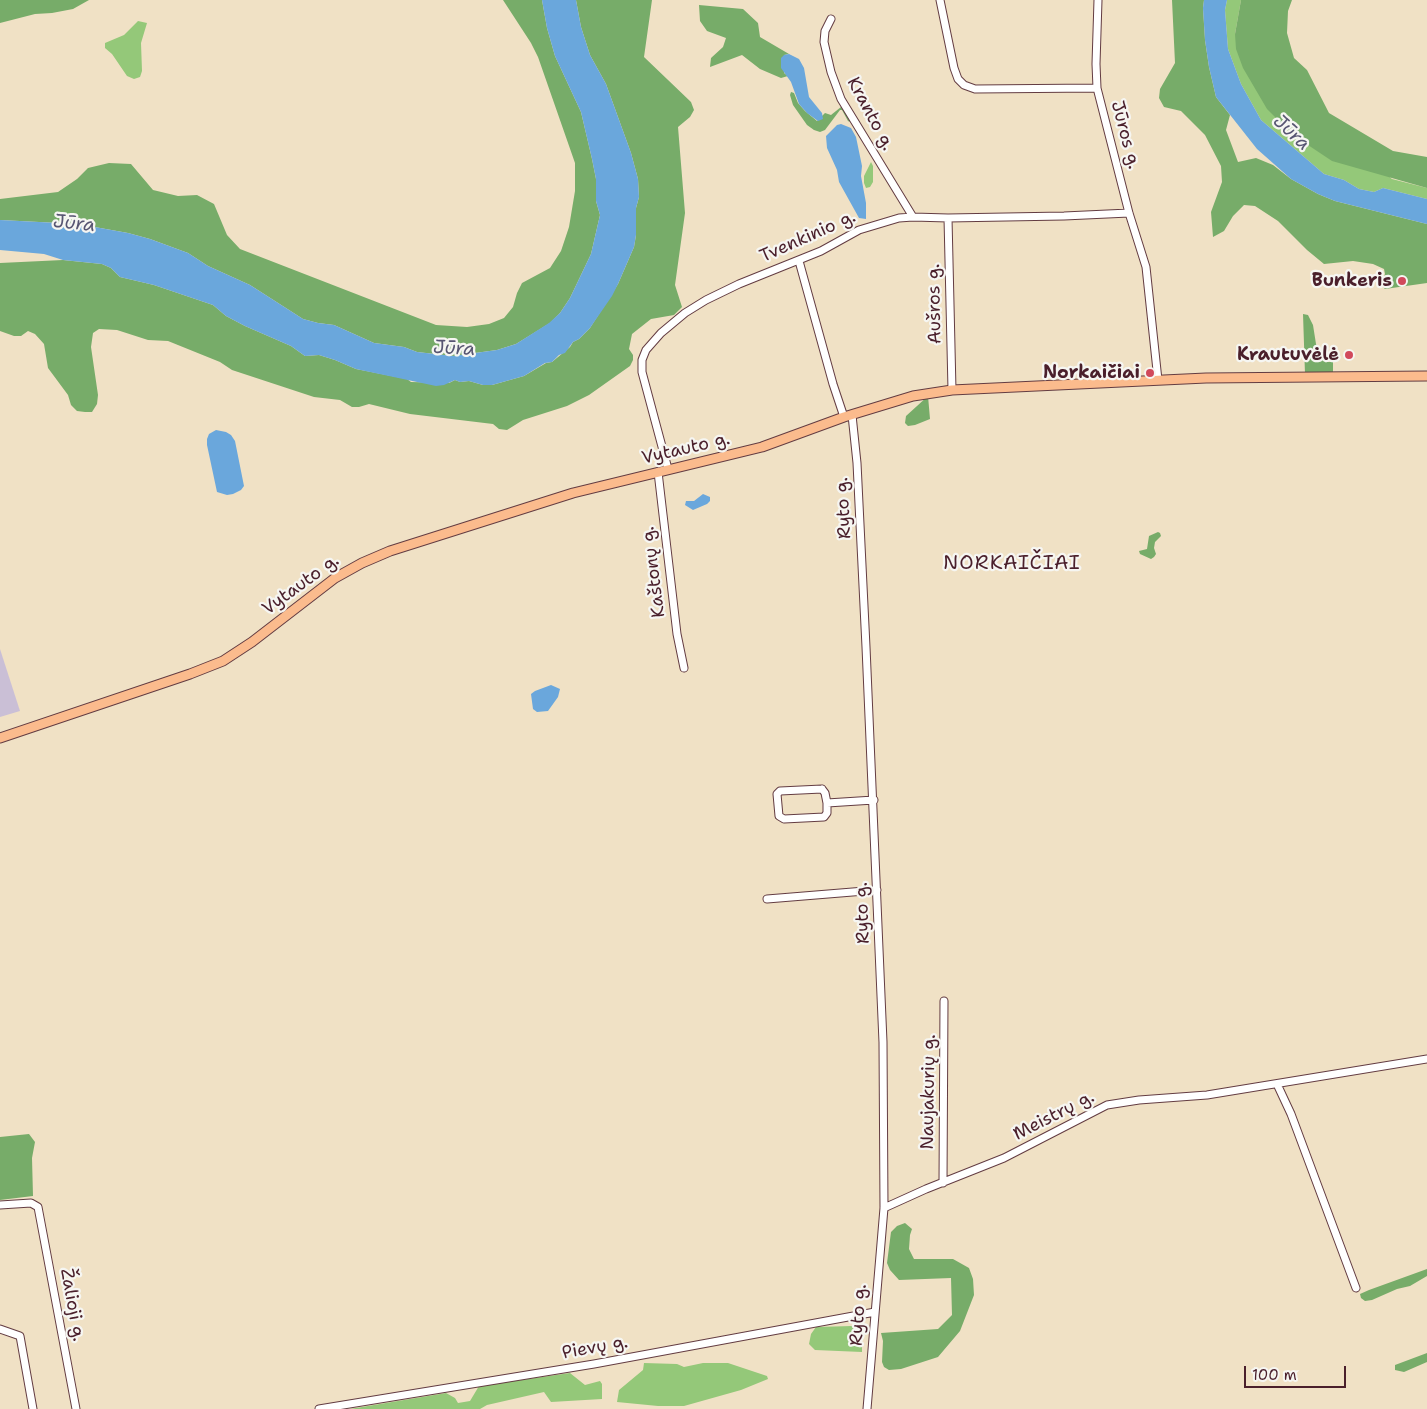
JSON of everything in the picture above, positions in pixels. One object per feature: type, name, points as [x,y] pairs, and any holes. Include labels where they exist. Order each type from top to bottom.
[{"type":"main road","name":"Vytauto g.","points":[[0,738],[223,661],[252,642],[320,588],[376,556],[542,502],[762,447],[848,416],[913,396],[952,390],[1158,380],[1427,376]]},
{"type":"street","name":"Jūros g.","points":[[940,0],[954,68],[958,79],[964,85],[975,89],[1097,88],[1148,278],[1158,380]]},
{"type":"street","points":[[1097,88],[1098,0]]},
{"type":"street","name":"Kranto g.","points":[[831,19],[825,31],[824,42],[831,72],[841,99],[913,217]]},
{"type":"street","name":"Tvenkinio g.","points":[[668,469],[642,372],[642,360],[646,350],[661,332],[706,300],[739,284],[799,261],[871,226],[913,217],[1061,216],[1129,213]]},
{"type":"street","name":"Aušros g.","points":[[948,218],[952,390]]},
{"type":"street","name":"Ryto g.","points":[[799,261],[833,384],[848,416],[857,463],[874,800],[883,1042],[884,1208],[867,1409]]},
{"type":"street","name":"Kaštonų g.","points":[[658,472],[666,553],[677,634],[684,668]]},
{"type":"street","points":[[822,789],[825,792],[827,803],[827,813],[824,817],[784,819],[779,816],[777,794],[780,791],[822,789]]},
{"type":"street","points":[[827,803],[874,800]]},
{"type":"street","points":[[767,898],[877,890]]},
{"type":"street","name":"Naujakurių g.","points":[[943,1183],[944,1001]]},
{"type":"street","name":"Meistrų g.","points":[[884,1208],[1004,1158],[1107,1105],[1139,1100],[1207,1095],[1427,1059]]},
{"type":"street","points":[[1277,1084],[1291,1114],[1356,1288]]},
{"type":"street","name":"Žalioji g.","points":[[0,1205],[31,1203],[38,1207],[76,1409]]},
{"type":"street","name":"Pievų g.","points":[[319,1409],[594,1364],[875,1312]]},
{"type":"street","points":[[0,1330],[20,1336],[33,1409]]},
{"type":"shaded area","points":[[0,649],[20,711],[0,717]]},
{"type":"green space","points":[[0,0],[89,0],[73,9],[35,14],[0,23]]},
{"type":"green space","points":[[503,0],[542,0],[555,56],[581,112],[596,179],[596,201],[600,215],[591,254],[570,298],[560,313],[550,323],[516,344],[497,350],[453,356],[417,352],[404,347],[374,343],[334,325],[303,319],[250,285],[208,266],[188,253],[150,239],[78,224],[0,220],[0,199],[58,192],[77,179],[88,168],[109,163],[131,164],[153,190],[178,196],[197,195],[214,204],[227,235],[240,249],[436,325],[467,327],[489,324],[504,318],[513,307],[522,283],[550,268],[561,251],[569,227],[575,191],[575,163],[538,57]]},
{"type":"green space","points":[[576,0],[652,0],[644,57],[691,102],[694,110],[690,117],[678,127],[685,213],[675,285],[682,307],[674,315],[651,319],[632,334],[629,349],[633,355],[633,360],[630,366],[589,395],[567,406],[523,420],[507,430],[499,429],[493,424],[410,414],[369,404],[352,407],[340,400],[314,397],[232,370],[220,362],[168,341],[148,340],[117,330],[99,329],[93,333],[91,347],[98,395],[97,404],[92,412],[85,412],[77,411],[71,405],[68,395],[48,368],[44,344],[35,334],[28,331],[21,336],[14,336],[0,331],[0,263],[63,260],[102,264],[111,268],[120,277],[154,285],[213,305],[226,316],[291,346],[305,356],[319,355],[356,369],[407,379],[411,382],[449,383],[455,380],[492,385],[524,376],[546,363],[552,362],[590,328],[618,284],[634,247],[636,208],[639,197],[638,179],[631,153],[606,84],[590,55],[581,27]]},
{"type":"green space","points":[[1172,0],[1204,0],[1205,40],[1209,67],[1216,97],[1230,115],[1226,130],[1238,162],[1256,158],[1273,165],[1291,179],[1318,194],[1335,201],[1427,224],[1427,283],[1385,289],[1380,284],[1385,274],[1384,269],[1373,264],[1353,261],[1324,264],[1278,221],[1255,206],[1244,205],[1233,216],[1224,231],[1213,237],[1211,212],[1222,182],[1221,166],[1205,135],[1181,111],[1164,107],[1159,98],[1160,89],[1175,63]]},
{"type":"green space","points":[[1227,0],[1241,0],[1235,34],[1392,179],[1427,188],[1427,199],[1383,188],[1374,192],[1359,189],[1344,180],[1324,174],[1261,120],[1241,84],[1228,49],[1225,10]]},
{"type":"green space","points":[[1241,0],[1292,0],[1288,11],[1287,33],[1294,58],[1307,70],[1329,113],[1393,151],[1427,157],[1427,188],[1332,161],[1293,135],[1267,109],[1243,68],[1236,49],[1235,34]]},
{"type":"green space","points":[[699,5],[743,9],[758,23],[760,37],[789,54],[784,55],[784,73],[788,76],[781,78],[760,69],[742,55],[710,67],[711,58],[723,47],[726,38],[707,31],[700,21]]},
{"type":"green space","points":[[138,21],[147,23],[141,43],[142,71],[140,77],[134,79],[127,76],[112,54],[105,48],[105,43],[124,35]]},
{"type":"green space","points":[[791,92],[794,93],[798,103],[805,111],[817,121],[825,113],[831,115],[843,107],[850,122],[842,110],[840,110],[825,130],[820,132],[814,130],[807,125],[793,105]]},
{"type":"green space","points":[[871,162],[873,166],[873,182],[870,187],[866,188],[864,176]]},
{"type":"green space","points":[[1303,314],[1308,315],[1313,325],[1316,344],[1321,357],[1326,362],[1333,362],[1333,374],[1305,374]]},
{"type":"green space","points":[[928,396],[930,419],[908,426],[905,423],[906,416]]},
{"type":"green space","points":[[1158,532],[1161,536],[1155,542],[1156,554],[1154,557],[1151,559],[1140,554],[1139,551],[1147,549],[1149,536]]},
{"type":"green space","points":[[29,1134],[35,1142],[32,1158],[33,1196],[0,1200],[0,1137]]},
{"type":"green space","points":[[905,1223],[912,1229],[909,1249],[914,1259],[953,1259],[969,1268],[973,1279],[974,1295],[960,1331],[938,1357],[901,1369],[889,1370],[884,1367],[882,1362],[883,1341],[881,1333],[938,1329],[952,1315],[951,1278],[899,1280],[890,1270],[887,1263],[891,1232],[897,1226]]},
{"type":"green space","points":[[1427,1269],[1427,1276],[1410,1286],[1397,1289],[1372,1300],[1365,1301],[1361,1298],[1360,1294],[1369,1290]]},
{"type":"green space","points":[[852,1326],[862,1344],[862,1352],[815,1350],[809,1344],[811,1334],[816,1327]]},
{"type":"green space","points":[[1427,1353],[1427,1362],[1404,1372],[1395,1370],[1395,1365]]},
{"type":"green space","points":[[644,1363],[677,1364],[684,1367],[703,1363],[728,1363],[767,1376],[768,1379],[741,1390],[684,1406],[658,1406],[617,1402],[619,1390],[643,1370]]},
{"type":"green space","points":[[570,1373],[585,1385],[600,1381],[602,1384],[602,1399],[551,1402],[544,1392],[487,1405],[480,1409],[350,1409],[446,1393],[455,1398],[458,1403],[470,1401],[479,1386]]},
{"type":"water","name":"Jūra","points":[[542,0],[576,0],[581,27],[590,55],[606,84],[631,153],[638,179],[639,197],[636,208],[634,247],[612,296],[590,328],[573,342],[565,353],[524,376],[492,385],[455,380],[436,386],[356,369],[319,355],[305,356],[291,346],[226,316],[213,305],[154,285],[120,277],[111,268],[102,264],[63,260],[44,254],[0,250],[0,220],[78,224],[128,233],[188,253],[208,266],[250,285],[303,319],[334,325],[374,343],[404,347],[417,352],[453,356],[497,350],[516,344],[549,323],[560,313],[570,298],[591,254],[600,215],[596,201],[596,179],[581,112],[555,56]]},
{"type":"water","points":[[1204,0],[1227,0],[1225,10],[1228,49],[1241,84],[1261,120],[1324,174],[1344,180],[1359,189],[1374,192],[1383,188],[1427,199],[1427,224],[1335,201],[1318,194],[1291,179],[1257,149],[1216,97],[1205,40]]},
{"type":"water","points":[[789,54],[799,59],[804,68],[809,97],[822,113],[823,119],[818,121],[799,104],[791,82],[781,68],[781,58]]},
{"type":"water","points":[[841,124],[851,128],[856,137],[862,166],[861,176],[866,203],[866,219],[859,218],[839,182],[837,170],[827,148],[826,136],[837,125]]},
{"type":"water","points":[[216,430],[226,432],[235,441],[244,486],[233,494],[227,495],[217,492],[207,445],[209,434]]},
{"type":"water","points":[[703,494],[710,497],[710,501],[707,504],[693,510],[685,505],[686,501],[694,501]]},
{"type":"water","points":[[551,685],[560,689],[558,697],[548,711],[537,712],[533,709],[531,694]]},
{"type":"place","name":"Bunkeris","points":[[1402,281]]},
{"type":"place","name":"Krautuvėlė","points":[[1349,355]]},
{"type":"place","name":"Norkaičiai","points":[[1150,373]]},
{"type":"district","name":"NORKAIČIAI","points":[[1012,564]]}]
